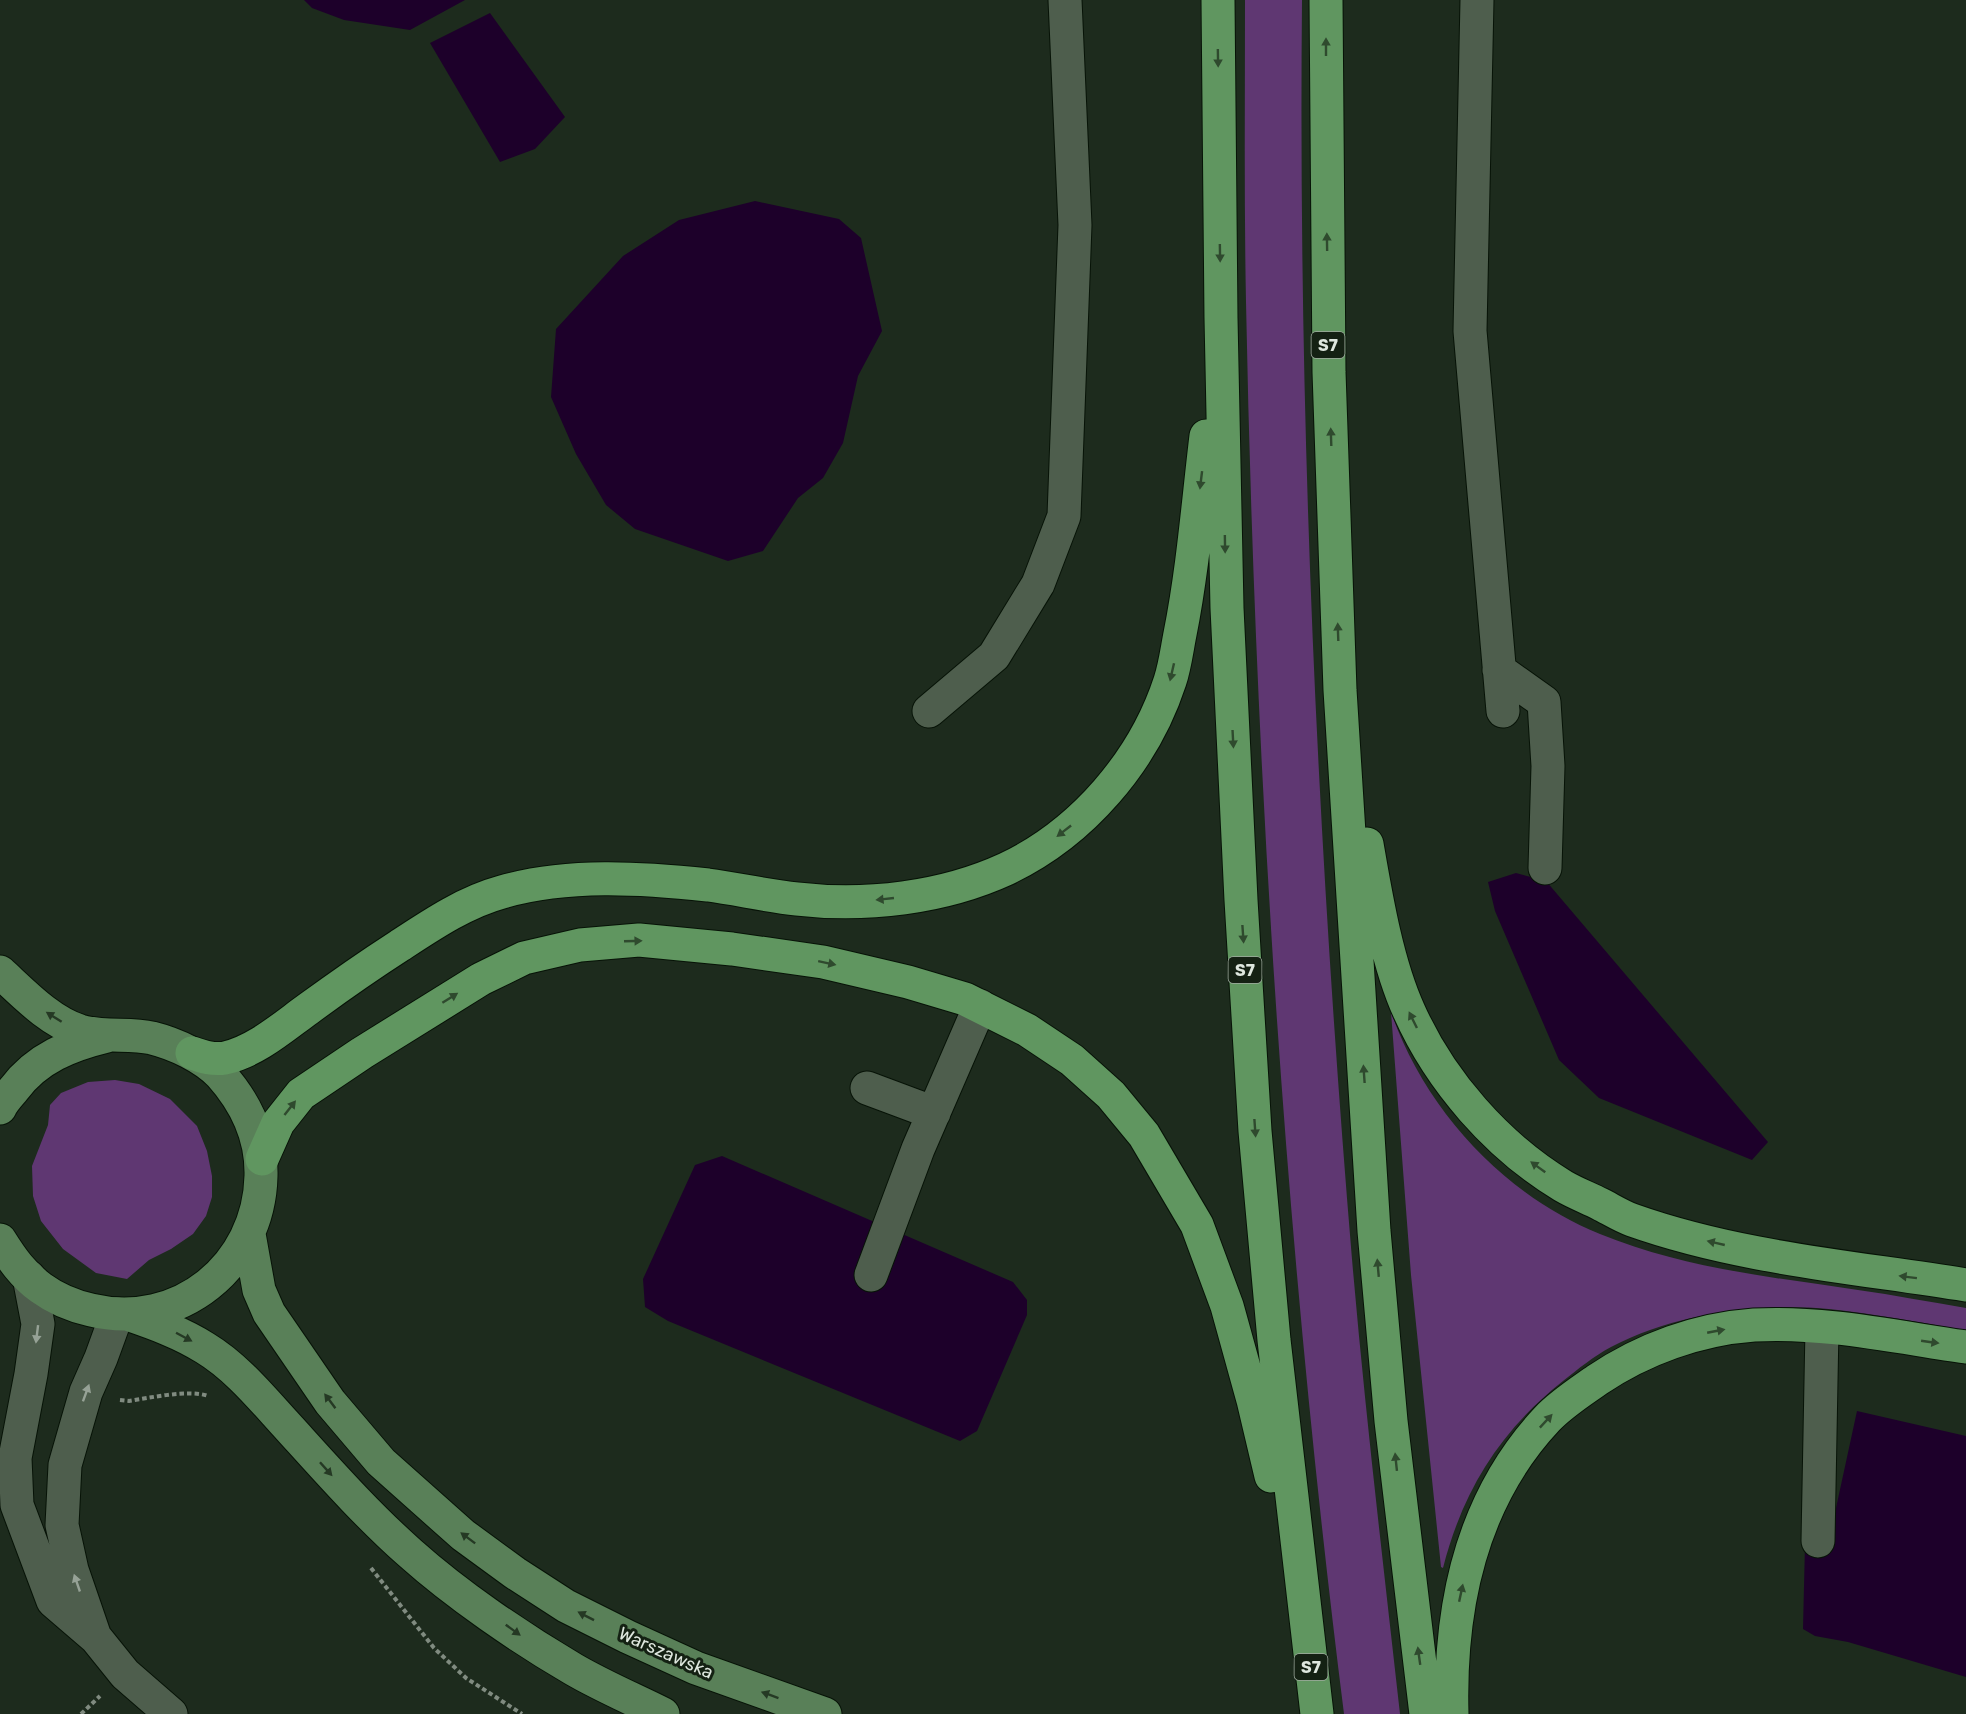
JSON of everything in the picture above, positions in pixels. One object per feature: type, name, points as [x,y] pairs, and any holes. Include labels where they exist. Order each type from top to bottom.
[{"type":"highway","name":"S7","points":[[1218,0],[1227,608],[1241,900],[1255,1131],[1275,1352],[1317,1714]]},
{"type":"highway","name":"S7","points":[[1326,0],[1329,372],[1340,690],[1374,1231],[1393,1433],[1426,1714]]},
{"type":"highway","points":[[192,1053],[210,1059],[225,1058],[243,1052],[431,925],[466,906],[501,892],[568,881],[619,879],[712,885],[800,900],[846,902],[886,900],[961,886],[1007,868],[1038,851],[1068,829],[1098,801],[1117,779],[1154,722],[1170,679],[1186,605],[1221,318]]},
{"type":"highway","points":[[1340,690],[1372,871],[1395,974],[1405,1001],[1424,1042],[1469,1106],[1513,1149],[1563,1185],[1631,1219],[1712,1242],[1792,1258],[1966,1285]]},
{"type":"highway","points":[[262,1159],[278,1123],[301,1094],[353,1059],[481,979],[524,958],[580,945],[639,940],[732,949],[823,962],[908,982],[965,999],[1027,1030],[1072,1060],[1111,1095],[1144,1135],[1197,1225],[1227,1306],[1253,1400],[1305,1619]]},
{"type":"highway","points":[[1452,1714],[1454,1646],[1458,1607],[1470,1552],[1485,1513],[1521,1450],[1548,1417],[1576,1394],[1618,1366],[1682,1338],[1753,1325],[1822,1328],[1966,1347]]},
{"type":"main road","points":[[0,972],[41,1008],[79,1030],[108,1036],[151,1038],[192,1053],[218,1073],[239,1098],[254,1127],[262,1159],[261,1197],[249,1234],[234,1259],[214,1281],[190,1298],[162,1309],[124,1315]]},
{"type":"main road","points":[[1,1106],[22,1078],[47,1057],[76,1043],[108,1036]]},
{"type":"main road","points":[[0,1068],[4,1082],[1,1106]]},
{"type":"main road","name":"Warszawska","points":[[249,1234],[259,1290],[269,1313],[330,1402],[381,1462],[463,1535],[566,1606],[638,1642],[696,1668],[825,1714]]},
{"type":"main road","points":[[11,1260],[42,1289],[73,1306],[124,1315],[170,1329],[206,1348],[252,1387],[354,1499],[411,1554],[521,1636],[574,1670],[663,1714]]},
{"type":"street","points":[[929,711],[993,656],[1038,584],[1064,516],[1075,225],[1065,0]]},
{"type":"street","points":[[1477,0],[1470,331],[1503,711]]},
{"type":"street","points":[[1499,670],[1544,702],[1548,766],[1545,868]]},
{"type":"street","points":[[871,1275],[918,1149],[980,1006]]},
{"type":"street","points":[[867,1088],[933,1113]]},
{"type":"street","points":[[11,1260],[38,1324],[8,1506],[53,1601],[96,1638],[125,1674],[171,1714]]},
{"type":"street","points":[[96,1638],[72,1570],[62,1525],[65,1465],[86,1392],[124,1315]]},
{"type":"street","points":[[1818,1540],[1822,1328]]},
{"type":"street","points":[[8,1506],[63,1502]]},
{"type":"path","points":[[86,1392],[129,1401],[182,1395],[203,1394],[210,1397]]},
{"type":"path","points":[[366,1563],[434,1648],[466,1677],[522,1714]]},
{"type":"shaded area","points":[[304,0],[465,0],[410,30],[344,20],[312,8]]},
{"type":"shaded area","points":[[1245,0],[1302,0],[1303,315],[1307,472],[1312,630],[1329,945],[1352,1259],[1368,1430],[1400,1714],[1344,1714],[1323,1538],[1289,1186],[1265,833],[1250,479],[1246,302]]},
{"type":"shaded area","points":[[490,13],[565,117],[535,149],[500,162],[430,43]]},
{"type":"shaded area","points":[[755,201],[839,219],[861,238],[882,331],[858,376],[843,443],[823,478],[798,498],[763,551],[728,561],[635,529],[606,505],[576,454],[551,397],[556,329],[623,256],[679,220]]},
{"type":"shaded area","points":[[1516,873],[1546,881],[1768,1142],[1752,1160],[1599,1098],[1559,1060],[1495,911],[1488,882]]},
{"type":"shaded area","points":[[1391,1012],[1424,1083],[1472,1145],[1532,1197],[1565,1217],[1631,1246],[1695,1263],[1760,1276],[1966,1308],[1966,1330],[1854,1312],[1786,1307],[1741,1310],[1696,1317],[1631,1337],[1598,1354],[1563,1381],[1520,1420],[1487,1464],[1473,1488],[1461,1513],[1443,1568],[1441,1567],[1411,1275]]},
{"type":"shaded area","points":[[115,1080],[139,1084],[170,1099],[197,1126],[207,1151],[212,1176],[212,1197],[206,1216],[193,1234],[149,1260],[127,1279],[96,1273],[63,1249],[41,1221],[33,1196],[32,1166],[48,1125],[50,1105],[61,1093],[88,1082]]},
{"type":"shaded area","points":[[722,1156],[1013,1282],[1027,1300],[1027,1315],[977,1431],[960,1441],[668,1321],[645,1307],[643,1279],[695,1165]]},
{"type":"shaded area","points":[[1857,1411],[1966,1436],[1966,1677],[1848,1642],[1815,1636],[1803,1629],[1805,1544],[1828,1545]]}]
